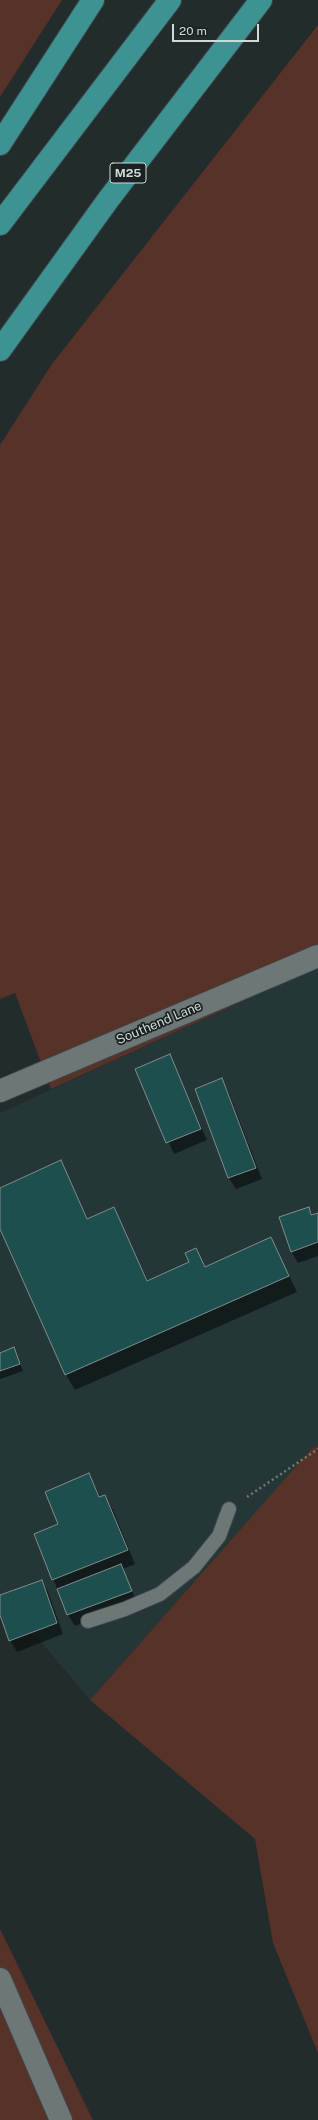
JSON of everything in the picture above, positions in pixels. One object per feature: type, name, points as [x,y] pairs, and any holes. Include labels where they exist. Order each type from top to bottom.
[{"type":"highway","points":[[0,144],[92,0]]},
{"type":"highway","points":[[0,224],[170,0]]},
{"type":"highway","name":"M25","points":[[0,350],[113,194],[261,0]]},
{"type":"street","name":"Southend Lane","points":[[0,1091],[318,956]]},
{"type":"street","points":[[0,1979],[61,2120]]},
{"type":"lane","points":[[88,1621],[125,1609],[160,1594],[194,1567],[218,1536],[229,1509]]},
{"type":"path","points":[[229,1509],[318,1448]]},
{"type":"shaded area","points":[[0,0],[62,0],[0,97]]},
{"type":"shaded area","points":[[318,25],[318,967],[51,1089],[15,993],[0,999],[0,445],[52,364]]},
{"type":"shaded area","points":[[318,967],[318,1446],[312,1448],[90,1700],[0,1593],[0,1113]]},
{"type":"shaded area","points":[[318,1446],[318,2053],[273,1943],[255,1839],[90,1700],[312,1448]]},
{"type":"shaded area","points":[[0,1929],[93,2120],[0,2120]]},
{"type":"building","points":[[170,1054],[201,1129],[166,1143],[135,1069]]},
{"type":"building","points":[[222,1078],[256,1168],[228,1178],[195,1089]]},
{"type":"building","points":[[61,1160],[87,1219],[114,1207],[147,1281],[189,1262],[185,1253],[196,1248],[205,1267],[271,1237],[289,1276],[65,1375],[0,1229],[0,1188]]},
{"type":"building","points":[[309,1207],[311,1215],[318,1213],[318,1242],[291,1252],[279,1217]]},
{"type":"building","points":[[14,1347],[20,1364],[0,1371],[0,1353]]},
{"type":"building","points":[[89,1473],[99,1497],[105,1495],[128,1550],[52,1580],[34,1534],[58,1524],[45,1492]]},
{"type":"building","points":[[121,1564],[132,1591],[67,1615],[57,1589]]},
{"type":"building","points":[[42,1580],[57,1623],[9,1641],[0,1615],[0,1595]]}]
